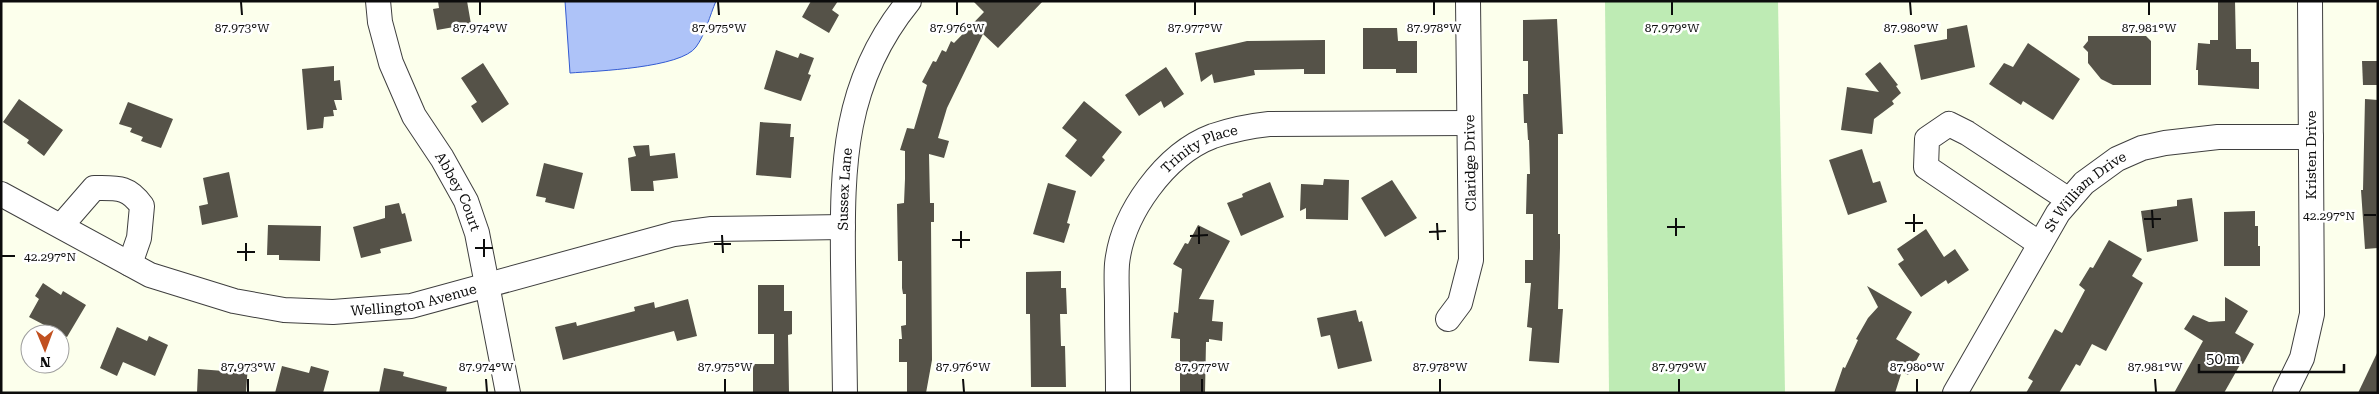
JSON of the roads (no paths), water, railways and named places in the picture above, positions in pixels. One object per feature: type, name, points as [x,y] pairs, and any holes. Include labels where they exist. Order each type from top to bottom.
[{"type":"street","name":"Abbey Court","points":[[378,1],[380,22],[391,63],[414,116],[442,158],[466,201],[476,233],[508,393]]},
{"type":"street","name":"Sussex Lane","points":[[845,393],[843,227],[845,157],[852,118],[876,50],[910,1]]},
{"type":"street","name":"Claridge Drive","points":[[1448,319],[1460,303],[1471,260],[1468,1]]},
{"type":"street","name":"Kristen Drive","points":[[2285,393],[2302,358],[2312,314],[2310,1]]},
{"type":"street","name":"Trinity Place","points":[[1118,393],[1117,263],[1125,228],[1141,199],[1158,175],[1194,147],[1212,136],[1251,126],[1268,124],[1470,123]]},
{"type":"street","points":[[2040,244],[1926,167],[1927,139],[1949,124],[1968,133],[2069,200]]},
{"type":"street","name":"St William Drive","points":[[1955,393],[2058,212],[2084,183],[2117,159],[2157,144],[2218,138],[2311,137]]},
{"type":"street","points":[[61,226],[94,188],[120,188],[134,195],[142,206],[138,238],[130,264]]},
{"type":"street","name":"Wellington Avenue","points":[[1,194],[150,275],[234,301],[284,310],[333,312],[392,309],[487,286],[674,234],[712,229],[843,227]]},
{"type":"water","points":[[565,1],[716,1],[699,42],[687,54],[674,60],[657,64],[570,73]]}]
